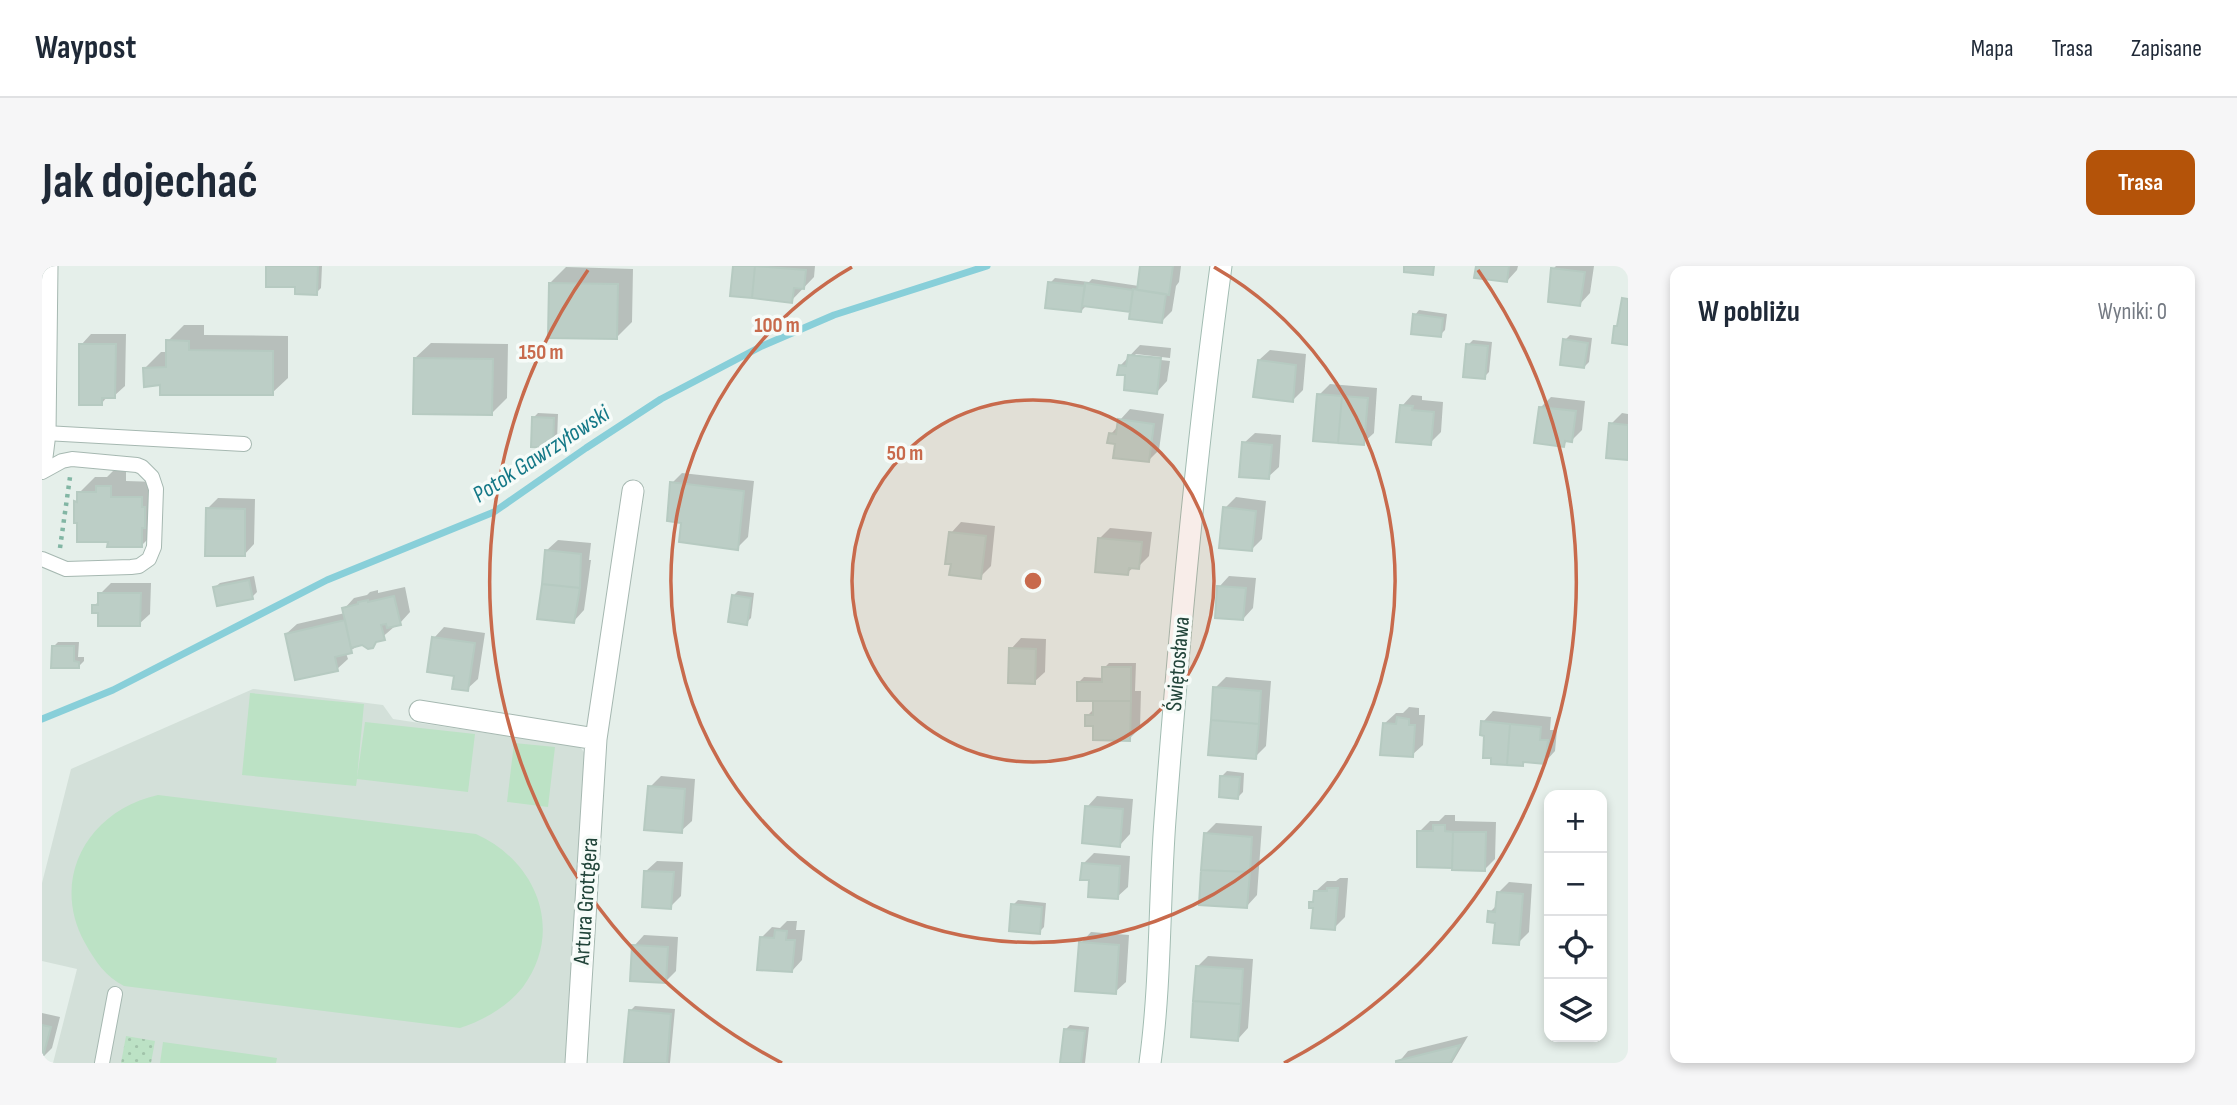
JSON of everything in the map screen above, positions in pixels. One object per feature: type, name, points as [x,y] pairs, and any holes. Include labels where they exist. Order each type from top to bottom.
[{"type":"street","points":[[42,457],[47,266]]},
{"type":"street","name":"Świętosława","points":[[1150,1063],[1165,820],[1187,558],[1221,266]]},
{"type":"street","name":"Artura Grottgera","points":[[576,1063],[596,739],[633,491]]},
{"type":"street","points":[[420,711],[596,739]]},
{"type":"lane","points":[[43,433],[244,444]]},
{"type":"lane","points":[[42,471],[72,459],[136,465],[152,477],[156,489],[154,547],[149,559],[144,563],[131,567],[66,569],[42,559]]},
{"type":"lane","points":[[102,1063],[115,993]]},
{"type":"shaded area","points":[[253,689],[383,705],[393,719],[580,747],[590,760],[570,1063],[53,1063],[77,969],[42,961],[42,883],[71,769]]},
{"type":"green space","points":[[250,693],[364,704],[357,778],[365,722],[475,734],[468,792],[357,779],[356,786],[242,775]]},
{"type":"green space","points":[[514,743],[555,747],[548,807],[507,802]]},
{"type":"green space","points":[[158,795],[476,834],[515,861],[538,899],[542,943],[536,965],[523,987],[510,1001],[486,1017],[460,1028],[124,986],[102,968],[85,943],[75,919],[72,895],[74,872],[82,850],[95,831],[112,815],[134,803]]},
{"type":"green space","points":[[126,1036],[155,1041],[151,1063],[121,1063]]},
{"type":"green space","points":[[163,1042],[277,1058],[276,1063],[160,1063]]},
{"type":"building","points":[[266,266],[318,266],[317,295],[295,294],[295,287],[266,287]]},
{"type":"building","points":[[733,266],[755,266],[752,298],[730,296]]},
{"type":"building","points":[[755,266],[806,270],[804,289],[794,288],[792,303],[752,298]]},
{"type":"building","points":[[1140,266],[1173,266],[1169,295],[1137,290]]},
{"type":"building","points":[[1404,266],[1434,266],[1433,275],[1404,272]]},
{"type":"building","points":[[1476,266],[1509,266],[1507,282],[1474,278]]},
{"type":"building","points":[[1551,268],[1585,272],[1580,306],[1548,302]]},
{"type":"building","points":[[1048,282],[1085,286],[1081,312],[1045,308]]},
{"type":"building","points":[[549,283],[618,284],[617,339],[548,338]]},
{"type":"building","points":[[1085,283],[1133,290],[1130,312],[1082,306]]},
{"type":"building","points":[[1133,289],[1166,294],[1162,323],[1129,319]]},
{"type":"building","points":[[1622,298],[1628,299],[1628,345],[1612,343]]},
{"type":"building","points":[[1413,314],[1443,318],[1441,337],[1411,334]]},
{"type":"building","points":[[1563,339],[1588,343],[1584,368],[1560,365]]},
{"type":"building","points":[[166,340],[189,341],[189,350],[273,351],[273,395],[160,395],[160,385],[144,387],[143,368],[166,367]]},
{"type":"building","points":[[79,344],[116,344],[115,398],[102,398],[102,405],[79,405]]},
{"type":"building","points":[[1466,344],[1488,346],[1485,379],[1463,377]]},
{"type":"building","points":[[1128,355],[1161,358],[1157,394],[1124,390],[1125,375],[1117,375],[1119,365],[1126,366]]},
{"type":"building","points":[[414,358],[493,359],[492,415],[413,414]]},
{"type":"building","points":[[1258,360],[1296,365],[1293,402],[1253,397]]},
{"type":"building","points":[[1317,394],[1342,396],[1338,443],[1313,441]]},
{"type":"building","points":[[1342,396],[1368,398],[1364,445],[1338,443]]},
{"type":"building","points":[[1400,405],[1413,406],[1412,410],[1434,412],[1431,445],[1396,442]]},
{"type":"building","points":[[1539,407],[1576,411],[1572,442],[1565,441],[1564,447],[1534,443]]},
{"type":"building","points":[[532,417],[554,418],[553,448],[531,447]]},
{"type":"building","points":[[1118,419],[1154,424],[1149,462],[1113,458],[1115,444],[1107,443],[1109,433],[1116,434]]},
{"type":"building","points":[[1609,423],[1628,425],[1628,460],[1606,458]]},
{"type":"building","points":[[1242,442],[1272,445],[1269,479],[1239,477]]},
{"type":"building","points":[[670,482],[744,491],[738,550],[679,542],[681,523],[667,521]]},
{"type":"building","points":[[96,486],[111,486],[111,497],[142,497],[145,528],[142,528],[142,547],[107,547],[108,542],[77,542],[74,501],[77,502],[77,492],[96,492]]},
{"type":"building","points":[[1223,507],[1256,511],[1252,551],[1219,548]]},
{"type":"building","points":[[206,508],[245,509],[245,556],[205,556]]},
{"type":"building","points":[[949,532],[986,536],[981,579],[949,575],[951,564],[945,564]]},
{"type":"building","points":[[1098,538],[1142,542],[1139,569],[1129,568],[1128,575],[1095,572]]},
{"type":"building","points":[[545,550],[581,554],[580,588],[542,584]]},
{"type":"building","points":[[249,580],[253,599],[217,606],[213,587]]},
{"type":"building","points":[[542,584],[580,588],[574,623],[537,619]]},
{"type":"building","points":[[1217,586],[1246,588],[1243,620],[1215,618]]},
{"type":"building","points":[[98,593],[141,593],[140,626],[98,626],[98,613],[92,613],[92,605],[98,605]]},
{"type":"building","points":[[732,595],[751,598],[747,625],[728,622]]},
{"type":"building","points":[[394,596],[401,625],[387,628],[386,624],[381,625],[385,640],[376,642],[373,648],[368,649],[362,645],[351,648],[342,608],[358,602]]},
{"type":"building","points":[[345,620],[352,653],[335,657],[338,671],[295,680],[285,634]]},
{"type":"building","points":[[432,637],[475,643],[468,691],[452,689],[454,676],[427,672]]},
{"type":"building","points":[[52,646],[74,646],[74,661],[79,662],[79,668],[51,668]]},
{"type":"building","points":[[1009,648],[1036,649],[1035,684],[1008,683]]},
{"type":"building","points":[[1102,667],[1131,667],[1131,701],[1077,701],[1077,682],[1102,682]]},
{"type":"building","points":[[1213,687],[1261,691],[1259,724],[1211,720]]},
{"type":"building","points":[[1093,701],[1131,701],[1130,741],[1093,740],[1093,726],[1085,726],[1085,715],[1093,715]]},
{"type":"building","points":[[1397,717],[1409,719],[1409,725],[1415,725],[1413,757],[1380,755],[1383,723],[1396,724]]},
{"type":"building","points":[[1211,720],[1259,724],[1256,759],[1208,755]]},
{"type":"building","points":[[1481,721],[1510,724],[1507,765],[1491,764],[1491,758],[1483,758],[1484,736],[1480,735]]},
{"type":"building","points":[[1510,724],[1541,727],[1540,740],[1548,740],[1545,764],[1523,762],[1523,766],[1507,765]]},
{"type":"building","points":[[1220,776],[1240,777],[1238,799],[1219,797]]},
{"type":"building","points":[[648,786],[685,789],[682,833],[644,830]]},
{"type":"building","points":[[1085,806],[1123,809],[1120,847],[1082,843]]},
{"type":"building","points":[[1433,825],[1445,825],[1445,831],[1453,832],[1452,868],[1417,867],[1417,831],[1433,831]]},
{"type":"building","points":[[1453,832],[1486,832],[1485,871],[1452,870]]},
{"type":"building","points":[[1204,833],[1252,837],[1250,872],[1201,870]]},
{"type":"building","points":[[1082,863],[1120,866],[1118,899],[1088,897],[1089,880],[1080,880]]},
{"type":"building","points":[[1201,870],[1250,872],[1247,908],[1199,905]]},
{"type":"building","points":[[644,871],[674,872],[671,909],[642,907]]},
{"type":"building","points":[[1327,888],[1338,888],[1335,930],[1311,928],[1313,908],[1309,908],[1309,902],[1313,902],[1314,891],[1327,891]]},
{"type":"building","points":[[1497,892],[1523,894],[1519,945],[1493,943],[1495,923],[1487,922],[1488,911],[1495,912]]},
{"type":"building","points":[[1011,904],[1042,907],[1040,934],[1009,931]]},
{"type":"building","points":[[775,930],[787,931],[786,940],[795,940],[792,972],[757,970],[760,937],[774,938]]},
{"type":"building","points":[[1079,942],[1119,945],[1116,994],[1075,991]]},
{"type":"building","points":[[632,945],[668,947],[666,983],[630,981]]},
{"type":"building","points":[[1196,966],[1243,969],[1241,1004],[1193,1001]]},
{"type":"building","points":[[1193,1001],[1241,1004],[1238,1041],[1191,1037]]},
{"type":"building","points":[[629,1010],[671,1014],[667,1063],[624,1063]]},
{"type":"building","points":[[42,1025],[51,1027],[42,1060]]},
{"type":"building","points":[[1064,1029],[1085,1031],[1081,1063],[1060,1063]]},
{"type":"building","points":[[1460,1045],[1450,1063],[1396,1063],[1396,1061]]},
{"type":"waterway","name":"Potok Gawrzyłowski","points":[[42,719],[113,690],[327,580],[494,512],[661,399],[762,346],[834,315],[987,266]]}]
